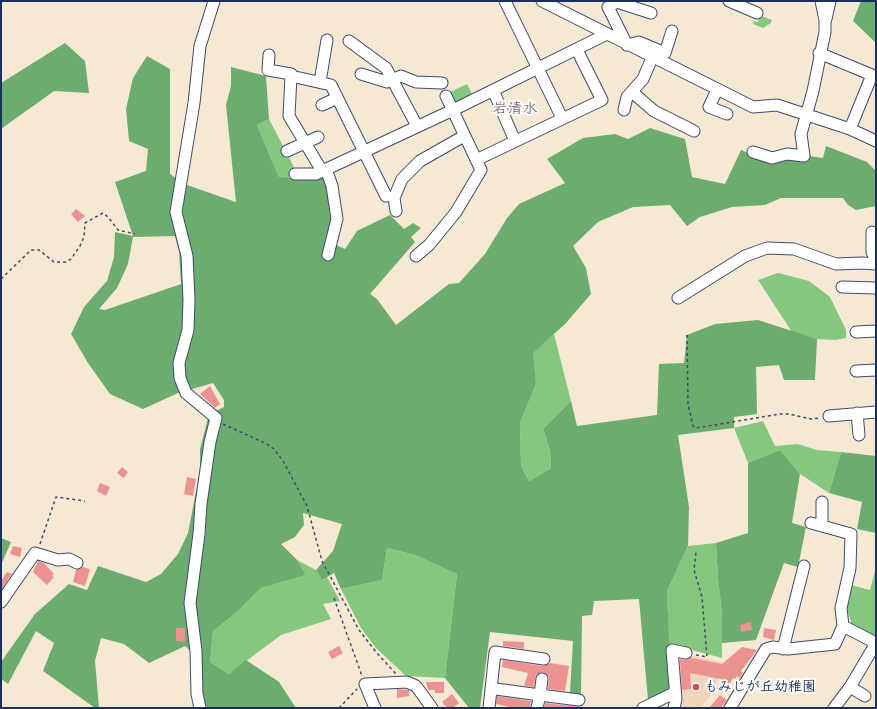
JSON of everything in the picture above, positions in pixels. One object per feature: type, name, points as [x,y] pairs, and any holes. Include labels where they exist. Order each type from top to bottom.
[{"type":"street","points":[[200,708],[197,694],[196,651],[190,603],[199,534],[201,504],[210,442],[216,418],[206,408],[194,401],[186,392],[180,378],[179,362],[188,330],[189,300],[187,256],[176,212],[194,103],[200,46],[214,1]]},
{"type":"street","points":[[505,1],[562,118]]},
{"type":"street","points":[[542,1],[753,108],[777,105],[850,129],[876,141]]},
{"type":"street","points":[[729,1],[757,13]]},
{"type":"street","points":[[821,1],[826,20]]},
{"type":"street","points":[[753,152],[772,158],[786,154],[804,156],[801,134],[820,60],[819,53],[825,32],[830,1]]},
{"type":"street","points":[[627,45],[608,7],[617,2],[651,13]]},
{"type":"street","points":[[627,45],[639,42],[665,53],[672,31]]},
{"type":"street","points":[[295,174],[316,174],[453,110],[607,34]]},
{"type":"street","points":[[320,82],[327,40]]},
{"type":"street","points":[[349,41],[386,68],[417,126]]},
{"type":"street","points":[[476,160],[602,100],[577,50]]},
{"type":"street","points":[[819,53],[872,76],[850,129]]},
{"type":"street","points":[[269,55],[268,70],[331,84],[363,152],[386,196]]},
{"type":"street","points":[[624,110],[627,97],[643,79],[652,58]]},
{"type":"street","points":[[361,74],[388,82],[401,76],[416,82],[442,83]]},
{"type":"street","points":[[291,76],[289,116],[305,143],[324,170],[332,186],[337,219],[328,255]]},
{"type":"street","points":[[493,90],[516,141]]},
{"type":"street","points":[[717,90],[709,107],[727,114]]},
{"type":"street","points":[[632,92],[654,110],[694,131]]},
{"type":"street","points":[[416,256],[439,234],[470,192],[481,170],[446,96]]},
{"type":"street","points":[[322,106],[337,98]]},
{"type":"street","points":[[396,211],[394,198],[402,179],[420,161],[464,136]]},
{"type":"street","points":[[287,151],[318,137]]},
{"type":"street","points":[[872,232],[872,252],[876,261]]},
{"type":"street","points":[[678,298],[745,256],[767,248],[794,249],[836,264],[862,262],[876,264]]},
{"type":"street","points":[[842,288],[876,288]]},
{"type":"street","points":[[856,332],[876,331]]},
{"type":"street","points":[[856,371],[876,370]]},
{"type":"street","points":[[829,416],[876,412]]},
{"type":"street","points":[[857,413],[859,435]]},
{"type":"street","points":[[730,708],[766,649],[773,647],[783,649],[835,644],[843,626],[841,608],[850,568],[850,534],[816,525],[822,502]]},
{"type":"street","points":[[1,602],[35,553],[58,560],[69,559],[78,563]]},
{"type":"street","points":[[783,649],[804,566]]},
{"type":"street","points":[[834,708],[850,687],[876,643],[843,626]]},
{"type":"street","points":[[674,708],[672,650],[686,653]]},
{"type":"street","points":[[489,708],[495,652],[544,660]]},
{"type":"street","points":[[537,708],[542,680]]},
{"type":"street","points":[[375,708],[365,684],[407,682],[416,686],[432,708]]},
{"type":"street","points":[[850,687],[865,696]]},
{"type":"street","points":[[496,689],[579,700]]},
{"type":"street","points":[[643,708],[674,693]]},
{"type":"path","points":[[1,279],[31,250],[39,250],[54,262],[66,262],[80,246],[84,237],[85,223],[103,213],[106,214],[118,230],[135,234]]},
{"type":"path","points":[[687,335],[688,404],[693,426],[696,428],[780,414],[790,414],[811,419],[829,416]]},
{"type":"path","points":[[216,420],[267,444],[274,449],[283,461],[307,506],[322,561],[359,630],[389,666],[407,682]]},
{"type":"path","points":[[35,553],[45,534],[56,497],[84,502]]},
{"type":"path","points":[[686,653],[706,657],[702,597],[694,570],[696,552]]},
{"type":"path","points":[[334,598],[365,684],[361,684],[339,708]]},
{"type":"shaded area","name":"もみじが丘幼稚園","points":[[674,652],[726,663],[724,671],[711,695],[701,708],[677,708]]},
{"type":"green space","points":[[861,1],[876,1],[876,43],[853,21]]},
{"type":"green space","points":[[759,15],[772,20],[771,23],[763,28],[753,24],[754,21],[758,22]]},
{"type":"green space","points":[[65,43],[85,61],[89,93],[54,91],[1,129],[1,83]]},
{"type":"green space","points":[[147,56],[170,69],[170,174],[184,184],[236,202],[226,105],[231,86],[231,67],[266,76],[269,119],[257,125],[279,177],[326,178],[333,220],[333,256],[336,245],[345,249],[357,231],[390,215],[404,229],[413,223],[421,228],[411,237],[415,242],[370,294],[377,299],[396,325],[449,284],[459,283],[485,254],[507,218],[519,204],[565,183],[547,159],[583,138],[615,134],[628,139],[650,128],[685,139],[692,177],[725,184],[741,150],[751,154],[809,160],[809,156],[823,158],[826,146],[867,162],[876,171],[876,206],[856,210],[848,205],[843,198],[781,198],[765,205],[732,207],[700,217],[687,226],[670,205],[633,207],[598,222],[573,246],[586,268],[591,294],[565,324],[533,353],[536,384],[520,423],[521,466],[529,481],[551,468],[550,450],[543,429],[571,401],[577,426],[657,415],[659,364],[684,363],[687,335],[715,324],[758,320],[817,339],[815,380],[784,380],[779,365],[756,367],[757,414],[734,417],[734,428],[678,435],[689,507],[688,546],[667,591],[671,684],[668,693],[648,700],[639,599],[594,601],[592,615],[582,616],[581,697],[570,693],[573,641],[490,632],[480,708],[469,708],[445,678],[457,574],[415,555],[387,548],[382,580],[341,589],[334,573],[322,580],[316,570],[333,551],[342,524],[303,513],[304,525],[295,537],[281,544],[297,560],[306,575],[261,588],[237,612],[213,631],[210,662],[229,674],[246,660],[279,682],[296,708],[195,708],[193,653],[185,646],[149,663],[124,644],[101,638],[95,661],[99,708],[95,708],[43,671],[54,643],[36,631],[8,684],[1,679],[1,662],[35,614],[69,584],[87,590],[98,566],[146,582],[161,574],[178,554],[188,533],[200,471],[200,449],[209,414],[224,407],[224,400],[213,383],[178,393],[143,409],[110,394],[88,363],[71,334],[84,307],[107,281],[114,257],[115,232],[133,236],[115,182],[146,171],[148,149],[129,141],[126,109],[133,78]],"holes":[[[175,236],[179,252],[181,284],[105,310],[99,309],[117,288],[128,264],[133,237]]]},
{"type":"green space","points":[[467,84],[472,94],[456,102],[453,101],[448,93]]},
{"type":"green space","points":[[269,119],[295,169],[293,177],[279,177],[257,125]]},
{"type":"green space","points":[[778,273],[809,281],[830,297],[846,330],[846,338],[835,340],[817,339],[792,332],[758,280]]},
{"type":"green space","points":[[554,334],[571,401],[543,429],[550,450],[551,468],[529,481],[521,466],[520,423],[536,384],[532,353]]},
{"type":"green space","points":[[763,421],[775,446],[798,444],[817,450],[841,452],[829,493],[800,474],[780,450],[748,463],[734,428]]},
{"type":"green space","points":[[780,450],[800,474],[792,523],[806,527],[798,567],[784,563],[756,640],[722,643],[722,613],[716,543],[748,533],[748,463]]},
{"type":"green space","points":[[841,452],[876,456],[876,533],[857,529],[862,502],[829,493]]},
{"type":"green space","points":[[1,538],[11,542],[1,565]]},
{"type":"green space","points":[[716,543],[722,613],[722,658],[669,644],[667,591],[688,546]]},
{"type":"green space","points":[[387,548],[415,555],[457,574],[445,678],[406,676],[376,648],[361,628],[341,589],[382,580]]},
{"type":"green space","points":[[297,560],[316,570],[322,580],[327,577],[340,601],[323,604],[331,619],[281,635],[229,674],[210,662],[213,631],[237,612],[261,588],[306,575]]},
{"type":"green space","points":[[876,567],[876,639],[852,625],[845,603],[851,585],[870,590]]},
{"type":"building","points":[[76,209],[85,216],[78,222],[71,214]]},
{"type":"building","points":[[210,386],[220,404],[215,408],[200,394]]},
{"type":"building","points":[[122,467],[128,472],[124,478],[117,473]]},
{"type":"building","points":[[187,477],[196,479],[193,496],[184,494]]},
{"type":"building","points":[[100,483],[110,487],[106,496],[97,491]]},
{"type":"building","points":[[13,546],[22,548],[20,557],[10,554]]},
{"type":"building","points":[[38,561],[44,563],[54,574],[52,576],[54,577],[47,585],[33,572]]},
{"type":"building","points":[[83,567],[90,569],[85,586],[73,582],[76,570]]},
{"type":"building","points":[[7,572],[12,574],[1,590],[1,581]]},
{"type":"building","points":[[751,622],[752,630],[741,632],[740,625]]},
{"type":"building","points":[[176,628],[185,628],[185,642],[176,641]]},
{"type":"building","points":[[764,628],[776,630],[774,640],[763,637]]},
{"type":"building","points":[[503,641],[524,642],[524,649],[503,646]]},
{"type":"building","points":[[339,646],[343,653],[332,659],[328,652]]},
{"type":"building","points":[[742,647],[757,650],[741,671],[743,673],[740,678],[737,676],[735,679],[733,678],[729,685],[721,679],[690,673],[691,689],[682,690],[680,659],[688,660],[691,658],[722,664]]},
{"type":"building","points":[[503,660],[543,666],[550,663],[569,666],[565,691],[548,689],[549,677],[543,672],[536,675],[534,687],[524,686],[528,673],[502,667]]},
{"type":"building","points":[[426,682],[444,682],[444,693],[435,693],[435,690],[428,690]]},
{"type":"building","points":[[397,689],[409,690],[409,696],[397,698]]},
{"type":"building","points":[[452,694],[459,703],[453,708],[447,708],[442,702]]},
{"type":"building","points":[[720,695],[727,700],[721,708],[709,708]]},
{"type":"building","points":[[497,696],[531,701],[530,708],[513,708],[496,704]]},
{"type":"building","points":[[545,703],[581,707],[581,708],[544,708]]},
{"type":"place","name":"もみじが丘幼稚園","points":[[696,687]]},
{"type":"district","name":"岩清水","points":[[515,109]]}]
